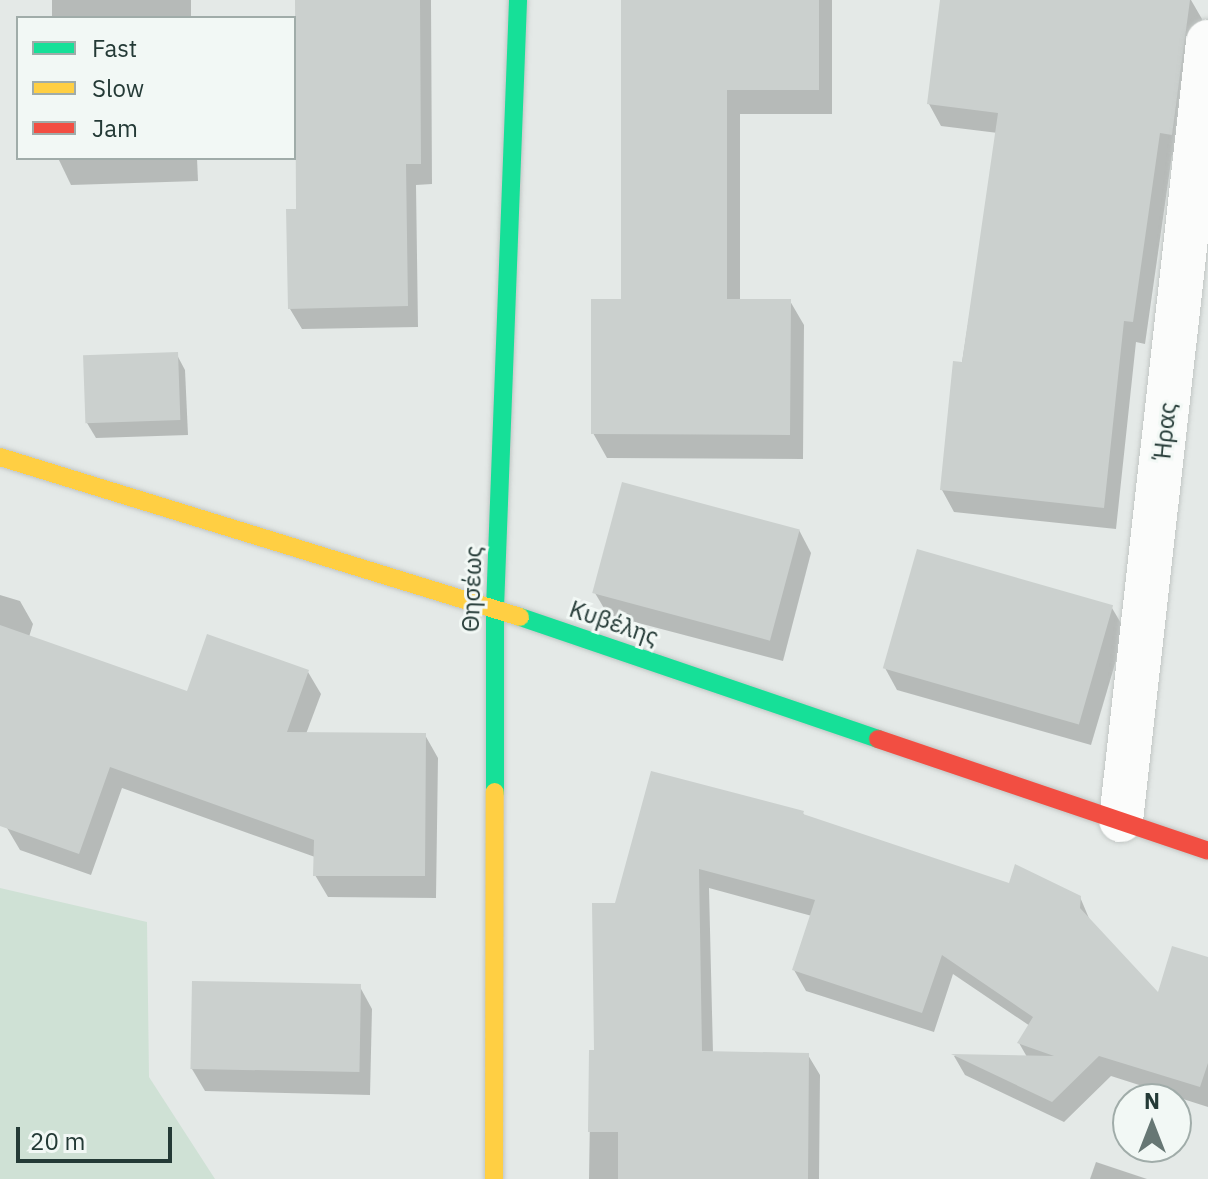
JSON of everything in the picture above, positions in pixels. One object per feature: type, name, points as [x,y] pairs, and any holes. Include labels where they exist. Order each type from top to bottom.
[{"type":"street","name":"Θησέως","points":[[494,1179],[495,608],[518,0]]},
{"type":"street","name":"Ήρας","points":[[1121,820],[1208,42]]},
{"type":"street","name":"Κυβέλης","points":[[0,457],[495,608],[1208,851]]},
{"type":"green space","points":[[0,888],[147,922],[149,1077],[215,1179],[0,1179]]},
{"type":"building","points":[[295,0],[420,0],[421,164],[406,164],[408,306],[288,309],[286,209],[296,209]]},
{"type":"building","points":[[621,0],[819,0],[819,90],[727,90],[727,299],[791,299],[790,435],[591,434],[591,299],[621,299]]},
{"type":"building","points":[[940,0],[1190,0],[1172,135],[1160,133],[1133,322],[1124,321],[1104,508],[940,490],[953,361],[962,362],[998,113],[927,104]]},
{"type":"building","points":[[178,352],[180,420],[85,423],[83,355]]},
{"type":"building","points":[[622,482],[800,530],[770,641],[592,593]]},
{"type":"building","points":[[917,549],[1113,605],[1079,724],[883,668]]},
{"type":"building","points":[[0,625],[187,691],[207,634],[309,670],[287,732],[426,733],[425,876],[313,876],[314,840],[110,767],[79,854],[0,826]]},
{"type":"building","points":[[651,771],[804,811],[803,814],[1009,883],[1015,864],[1081,896],[1080,908],[1158,992],[1172,946],[1208,957],[1208,1063],[1200,1087],[1099,1056],[1052,1102],[951,1054],[1054,1056],[1017,1043],[1033,1017],[942,955],[922,1013],[792,970],[815,900],[699,869],[702,1051],[809,1053],[808,1179],[618,1179],[618,1132],[588,1132],[589,1050],[594,1050],[592,903],[615,903]]},
{"type":"building","points":[[192,981],[361,984],[359,1072],[190,1069]]},
{"type":"traffic: fast","points":[[495,792],[495,608],[518,0]]},
{"type":"traffic: fast","points":[[520,617],[878,739]]},
{"type":"traffic: slow","points":[[0,457],[520,617]]},
{"type":"traffic: slow","points":[[494,1179],[495,792]]},
{"type":"traffic: jam","points":[[878,739],[1208,851]]}]
